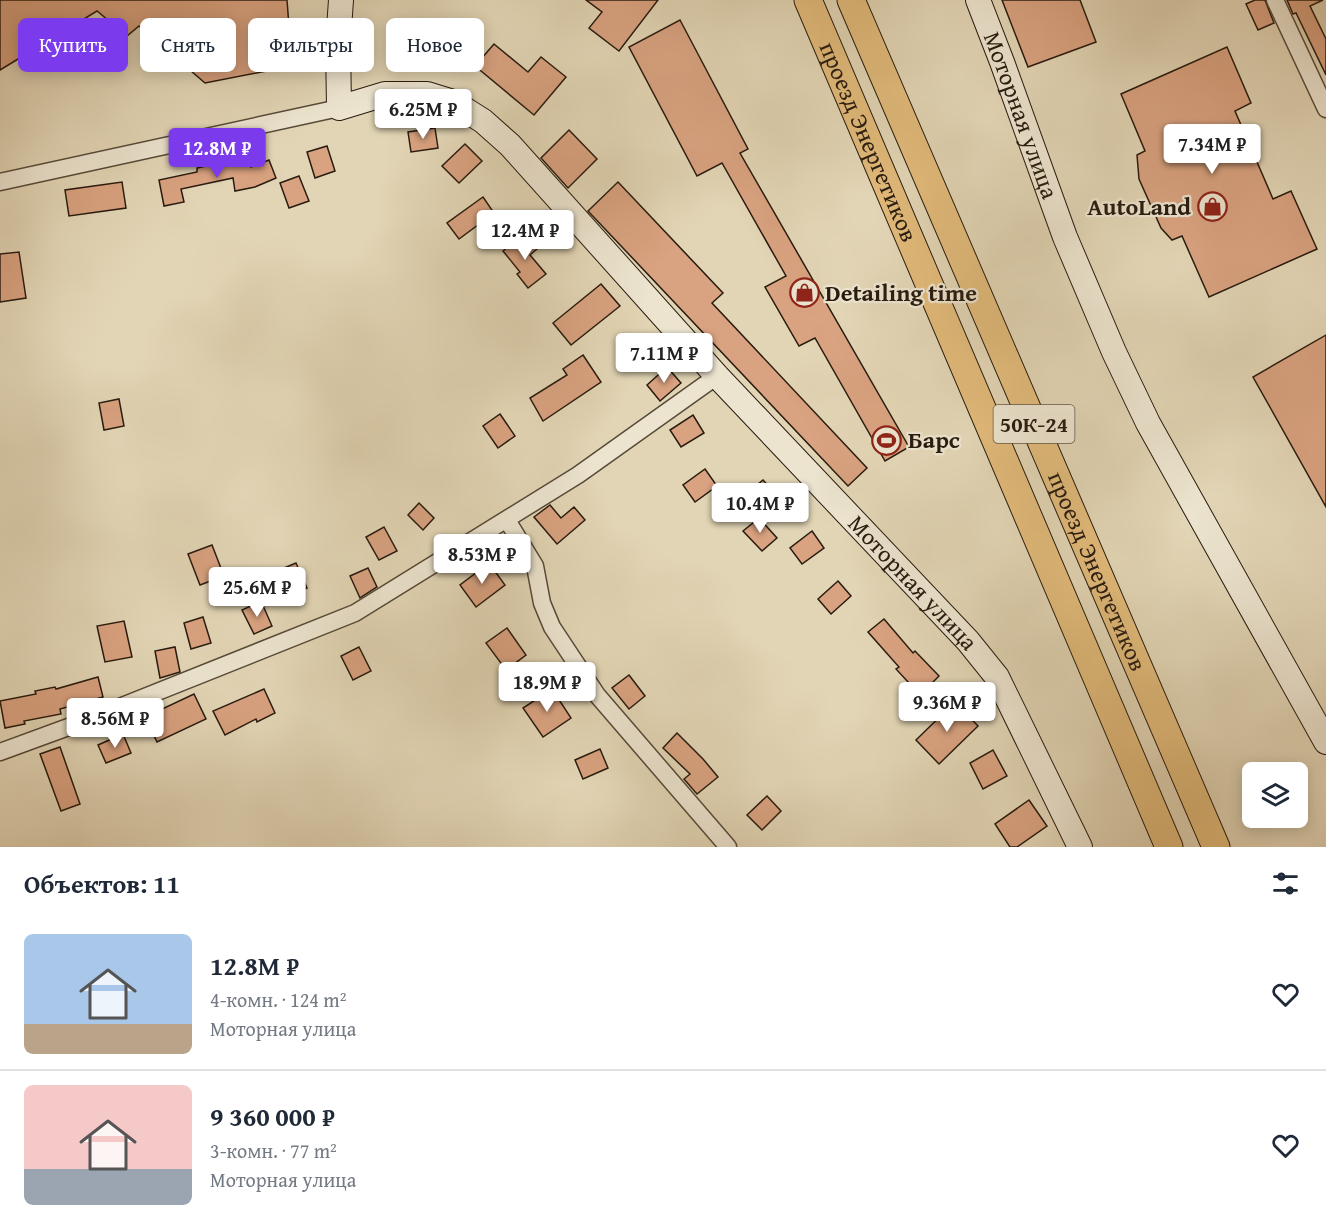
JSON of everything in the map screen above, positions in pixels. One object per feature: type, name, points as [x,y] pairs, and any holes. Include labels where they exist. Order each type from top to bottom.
[{"type":"main road","name":"проезд Энергетиков","points":[[808,0],[1169,847]]},
{"type":"main road","name":"проезд Энергетиков","points":[[851,0],[1216,847]]},
{"type":"street","points":[[0,182],[339,108],[338,44],[341,0]]},
{"type":"street","name":"Моторная улица","points":[[978,0],[1065,237],[1114,352],[1148,423],[1326,742]]},
{"type":"street","points":[[1275,0],[1326,110]]},
{"type":"street","name":"Моторная улица","points":[[339,108],[385,94],[427,94],[453,102],[483,121],[510,146],[717,376],[968,641],[997,677],[1080,847]]},
{"type":"street","points":[[0,752],[82,722],[355,613],[578,475],[717,376]]},
{"type":"street","points":[[507,520],[535,566],[542,603],[552,627],[597,694],[728,847]]},
{"type":"building","points":[[0,0],[287,0],[288,18],[248,18],[248,72],[261,72],[205,83],[192,72],[236,72],[236,18],[140,18],[140,27],[128,35],[128,18],[105,18],[97,11],[85,18],[18,18],[18,59],[0,70]]},
{"type":"building","points":[[586,0],[658,0],[619,51],[589,28],[602,12]]},
{"type":"building","points":[[1002,0],[1080,0],[1096,42],[1028,67]]},
{"type":"building","points":[[1255,0],[1265,0],[1274,23],[1258,30],[1246,4]]},
{"type":"building","points":[[1287,0],[1323,0],[1310,6],[1326,39],[1326,75],[1296,13],[1293,14]]},
{"type":"building","points":[[680,20],[748,149],[740,153],[909,447],[885,461],[815,338],[799,346],[765,287],[786,276],[722,163],[697,176],[629,47]]},
{"type":"building","points":[[494,44],[528,72],[541,57],[566,77],[534,115],[482,72],[484,56]]},
{"type":"building","points":[[1227,47],[1251,103],[1235,111],[1273,199],[1291,191],[1317,249],[1209,297],[1182,236],[1172,240],[1161,228],[1139,179],[1137,155],[1145,151],[1121,94]]},
{"type":"building","points":[[435,128],[438,148],[411,152],[408,132]]},
{"type":"building","points":[[569,130],[597,159],[568,188],[541,158]]},
{"type":"building","points":[[465,144],[482,161],[459,183],[442,166]]},
{"type":"building","points":[[327,146],[335,171],[315,178],[307,152]]},
{"type":"building","points":[[250,160],[251,167],[269,160],[276,178],[255,187],[235,191],[233,178],[181,189],[184,202],[164,206],[159,180],[197,172],[197,168]]},
{"type":"building","points":[[299,176],[309,201],[289,208],[280,183]]},
{"type":"building","points":[[122,182],[126,208],[69,216],[65,190]]},
{"type":"building","points":[[618,182],[723,293],[712,303],[867,468],[848,486],[588,211]]},
{"type":"building","points":[[483,197],[494,213],[459,239],[447,223]]},
{"type":"building","points":[[524,234],[537,249],[530,255],[546,274],[528,288],[517,274],[520,272],[503,251]]},
{"type":"building","points":[[19,252],[26,298],[0,302],[0,254]]},
{"type":"building","points":[[601,284],[620,306],[571,345],[553,323]]},
{"type":"building","points":[[1326,335],[1326,507],[1253,377]]},
{"type":"building","points":[[583,355],[601,382],[543,421],[530,398],[567,375],[563,369]]},
{"type":"building","points":[[667,367],[681,383],[660,401],[647,385]]},
{"type":"building","points":[[119,399],[124,426],[104,430],[99,403]]},
{"type":"building","points":[[500,414],[515,436],[498,448],[483,426]]},
{"type":"building","points":[[693,415],[704,433],[681,447],[670,430]]},
{"type":"building","points":[[705,469],[717,486],[695,502],[683,485]]},
{"type":"building","points":[[763,480],[781,500],[766,513],[747,493]]},
{"type":"building","points":[[419,503],[434,518],[423,530],[408,515]]},
{"type":"building","points":[[550,505],[561,518],[574,507],[585,520],[557,544],[534,517]]},
{"type":"building","points":[[759,518],[777,538],[762,551],[743,531]]},
{"type":"building","points":[[384,527],[397,551],[379,560],[366,537]]},
{"type":"building","points":[[812,531],[824,548],[802,564],[790,548]]},
{"type":"building","points":[[212,545],[224,576],[200,585],[188,554]]},
{"type":"building","points":[[296,563],[307,588],[288,595],[277,571]]},
{"type":"building","points":[[489,563],[505,585],[476,607],[460,585]]},
{"type":"building","points":[[368,568],[377,587],[360,598],[350,576]]},
{"type":"building","points":[[838,581],[851,596],[831,614],[818,599]]},
{"type":"building","points":[[261,601],[272,626],[254,634],[242,610]]},
{"type":"building","points":[[203,617],[211,643],[191,649],[184,623]]},
{"type":"building","points":[[884,619],[913,653],[915,651],[939,676],[920,695],[896,669],[899,667],[868,632]]},
{"type":"building","points":[[124,621],[132,657],[105,662],[97,626]]},
{"type":"building","points":[[507,628],[526,655],[506,670],[486,643]]},
{"type":"building","points":[[175,647],[180,672],[160,678],[155,651]]},
{"type":"building","points":[[359,647],[371,671],[353,680],[341,656]]},
{"type":"building","points":[[629,675],[645,696],[629,709],[612,688]]},
{"type":"building","points":[[98,677],[103,697],[60,709],[61,714],[24,721],[25,724],[5,728],[0,701]]},
{"type":"building","points":[[264,689],[275,713],[257,722],[256,719],[225,735],[213,711]]},
{"type":"building","points":[[552,689],[571,718],[543,737],[523,708]]},
{"type":"building","points":[[194,694],[206,719],[157,742],[145,717]]},
{"type":"building","points":[[955,702],[978,726],[939,764],[916,740]]},
{"type":"building","points":[[677,733],[718,777],[697,794],[684,779],[690,774],[663,748]]},
{"type":"building","points":[[123,734],[131,753],[106,763],[98,745]]},
{"type":"building","points":[[60,747],[80,804],[61,811],[40,754]]},
{"type":"building","points":[[600,749],[608,768],[583,779],[575,760]]},
{"type":"building","points":[[993,750],[1007,776],[983,789],[970,763]]},
{"type":"building","points":[[767,796],[781,811],[762,830],[747,815]]},
{"type":"building","points":[[1029,800],[1047,826],[1017,847],[1010,847],[995,824]]},
{"type":"place","name":"AutoLand","points":[[1212,207]]},
{"type":"place","name":"Detailing time","points":[[804,293]]},
{"type":"place","name":"Барс","points":[[887,440]]}]
